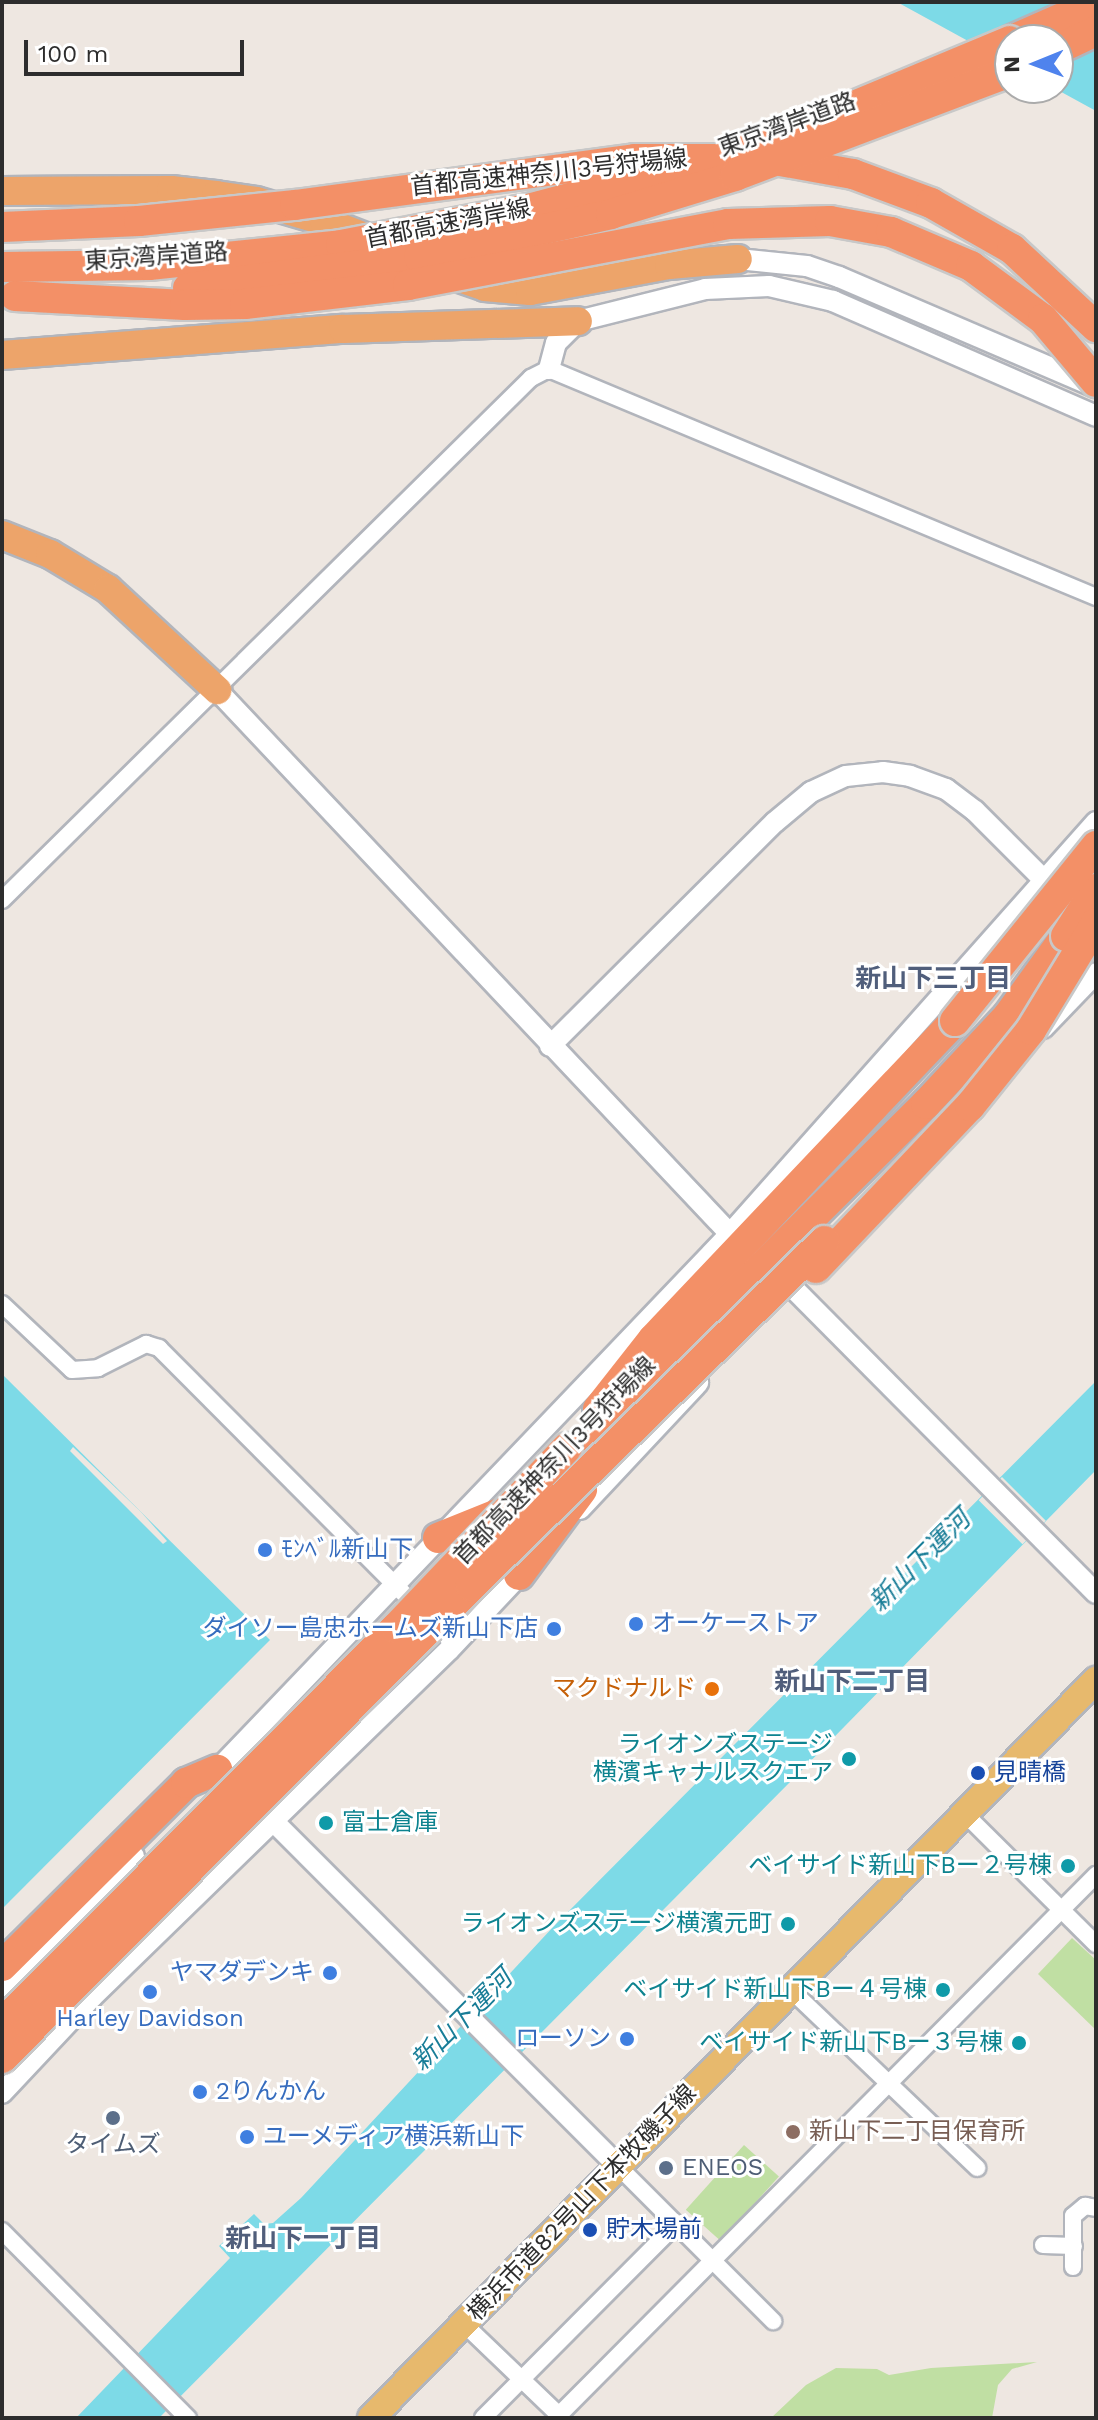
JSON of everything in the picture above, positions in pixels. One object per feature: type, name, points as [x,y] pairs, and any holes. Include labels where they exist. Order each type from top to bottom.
[{"type":"highway","name":"東京湾岸道路","points":[[5,279],[128,260],[298,246],[429,225],[537,202],[676,164],[783,128],[925,72],[1085,2]]},
{"type":"highway","name":"首都高速湾岸線","points":[[1051,24],[1096,6]]},
{"type":"highway","points":[[1059,24],[1096,6]]},
{"type":"highway","points":[[1074,43],[1096,31]]},
{"type":"highway","points":[[1074,48],[1096,42]]},
{"type":"highway","name":"首都高速湾岸線","points":[[5,279],[341,245],[472,222],[600,192],[744,147],[850,108],[994,47]]},
{"type":"highway","name":"東京湾岸道路","points":[[5,279],[299,257],[431,235],[541,212],[618,192],[762,146],[994,53]]},
{"type":"highway","name":"首都高速湾岸線","points":[[5,279],[97,295],[343,270],[485,244],[611,214],[735,176],[994,78]]},
{"type":"highway","name":"首都高速神奈川3号狩場線","points":[[2,227],[139,221],[295,205],[635,159],[769,159],[853,174],[931,203],[1012,249],[1096,327]]},
{"type":"highway","points":[[2,191],[171,190],[256,201],[324,221],[485,287],[530,291],[669,265],[738,259]]},
{"type":"highway","points":[[5,279],[245,304],[408,285],[728,224],[830,221],[891,232],[971,266],[1043,319],[1096,385]]},
{"type":"highway","points":[[2,355],[343,329],[578,321]]},
{"type":"highway","points":[[2,535],[50,554],[108,589],[217,690]]},
{"type":"highway","points":[[567,1448],[653,1339],[955,1021],[1053,904],[1096,846]]},
{"type":"highway","name":"首都高速神奈川3号狩場線","points":[[2,2024],[396,1628],[1066,936],[1096,889]]},
{"type":"highway","points":[[471,1586],[567,1509],[847,1238],[970,1106],[1022,1041],[1096,923]]},
{"type":"highway","points":[[438,1538],[532,1500],[596,1444],[652,1376],[926,1104],[1008,1016],[1066,936]]},
{"type":"highway","points":[[519,1575],[661,1387],[1040,1008],[1096,944]]},
{"type":"highway","name":"首都高速神奈川3号狩場線","points":[[2,2058],[471,1586],[961,1103],[1096,951]]},
{"type":"highway","points":[[2,1966],[186,1783],[217,1770]]},
{"type":"main road","name":"横浜市道82号山下本牧磯子線","points":[[371,2418],[1096,1680]]},
{"type":"street","points":[[738,259],[807,266],[839,277],[1096,385]]},
{"type":"street","points":[[2,900],[531,378],[549,369],[556,343],[578,321],[705,289],[736,285],[800,290],[833,301],[1096,416]]},
{"type":"street","points":[[549,369],[1096,597]]},
{"type":"street","points":[[217,690],[730,1234]]},
{"type":"street","points":[[550,1046],[775,822],[811,792],[846,776],[883,772],[910,776],[946,789],[975,811],[1096,932]]},
{"type":"street","points":[[2,1990],[730,1234],[1096,822]]},
{"type":"street","points":[[2,2093],[92,1997],[271,1819],[454,1644],[790,1285],[1096,973]]},
{"type":"street","points":[[790,1285],[1096,1593]]},
{"type":"street","points":[[2,1304],[43,1347],[72,1370],[98,1368],[146,1344],[159,1348],[454,1644]]},
{"type":"street","points":[[217,1770],[271,1819],[773,2321]]},
{"type":"street","points":[[964,1813],[1096,1944]]},
{"type":"street","points":[[464,2324],[558,2416],[1096,1875]]},
{"type":"street","points":[[790,1989],[977,2168]]},
{"type":"street","points":[[1073,2267],[1073,2216],[1085,2206],[1096,2208]]},
{"type":"street","points":[[483,2418],[676,2224]]},
{"type":"street","points":[[2,2231],[184,2414]]},
{"type":"street","points":[[1043,2245],[1074,2246]]},
{"type":"green space","points":[[1072,1938],[1096,1960],[1096,2030],[1038,1974]]},
{"type":"green space","points":[[744,2145],[779,2176],[721,2241],[686,2210]]},
{"type":"green space","points":[[1037,2362],[1012,2369],[998,2385],[992,2418],[771,2418],[806,2385],[836,2368],[877,2369],[889,2375],[931,2368]]},
{"type":"water","points":[[897,2],[1096,2],[1096,111],[1074,99],[1074,24],[994,24],[994,55]]},
{"type":"water","points":[[2,1374],[270,1640],[2,1909]]},
{"type":"water","name":"新山下運河","points":[[1096,1381],[1096,1470],[795,1777],[159,2418],[76,2418],[230,2258],[219,2246],[254,2214],[264,2224],[273,2223],[301,2198],[554,1926]]},
{"type":"pier","points":[[73,1447],[167,1541],[163,1544],[70,1451]]},
{"type":"pier","points":[[1002,1477],[1046,1521],[1023,1544],[979,1500]]},
{"type":"place","name":"ﾓﾝﾍﾞﾙ新山下","points":[[265,1550]]},
{"type":"place","name":"オーケーストア","points":[[636,1624]]},
{"type":"place","name":"ダイソー島忠ホームズ新山下店","points":[[554,1629]]},
{"type":"place","name":"マクドナルド","points":[[712,1689]]},
{"type":"place","name":"ライオンズステージ 横濱キャナルスクエア","points":[[849,1759]]},
{"type":"place","name":"見晴橋","points":[[978,1773]]},
{"type":"place","name":"富士倉庫","points":[[326,1823]]},
{"type":"place","name":"ベイサイド新山下Bー２号棟","points":[[1068,1866]]},
{"type":"place","name":"ライオンズステージ横濱元町","points":[[788,1924]]},
{"type":"place","name":"ヤマダデンキ","points":[[330,1973]]},
{"type":"place","name":"ベイサイド新山下Bー４号棟","points":[[943,1990]]},
{"type":"place","name":"Harley Davidson","points":[[150,1992]]},
{"type":"place","name":"ローソン","points":[[627,2039]]},
{"type":"place","name":"ベイサイド新山下Bー３号棟","points":[[1019,2043]]},
{"type":"place","name":"2りんかん","points":[[200,2092]]},
{"type":"place","name":"タイムズ","points":[[113,2118]]},
{"type":"place","name":"新山下二丁目保育所","points":[[793,2132]]},
{"type":"place","name":"ユーメディア横浜新山下","points":[[247,2137]]},
{"type":"place","name":"ENEOS","points":[[666,2168]]},
{"type":"place","name":"貯木場前","points":[[590,2230]]},
{"type":"district","name":"新山下三丁目","points":[[933,979]]},
{"type":"district","name":"新山下二丁目","points":[[852,1682]]},
{"type":"district","name":"新山下一丁目","points":[[303,2239]]}]
